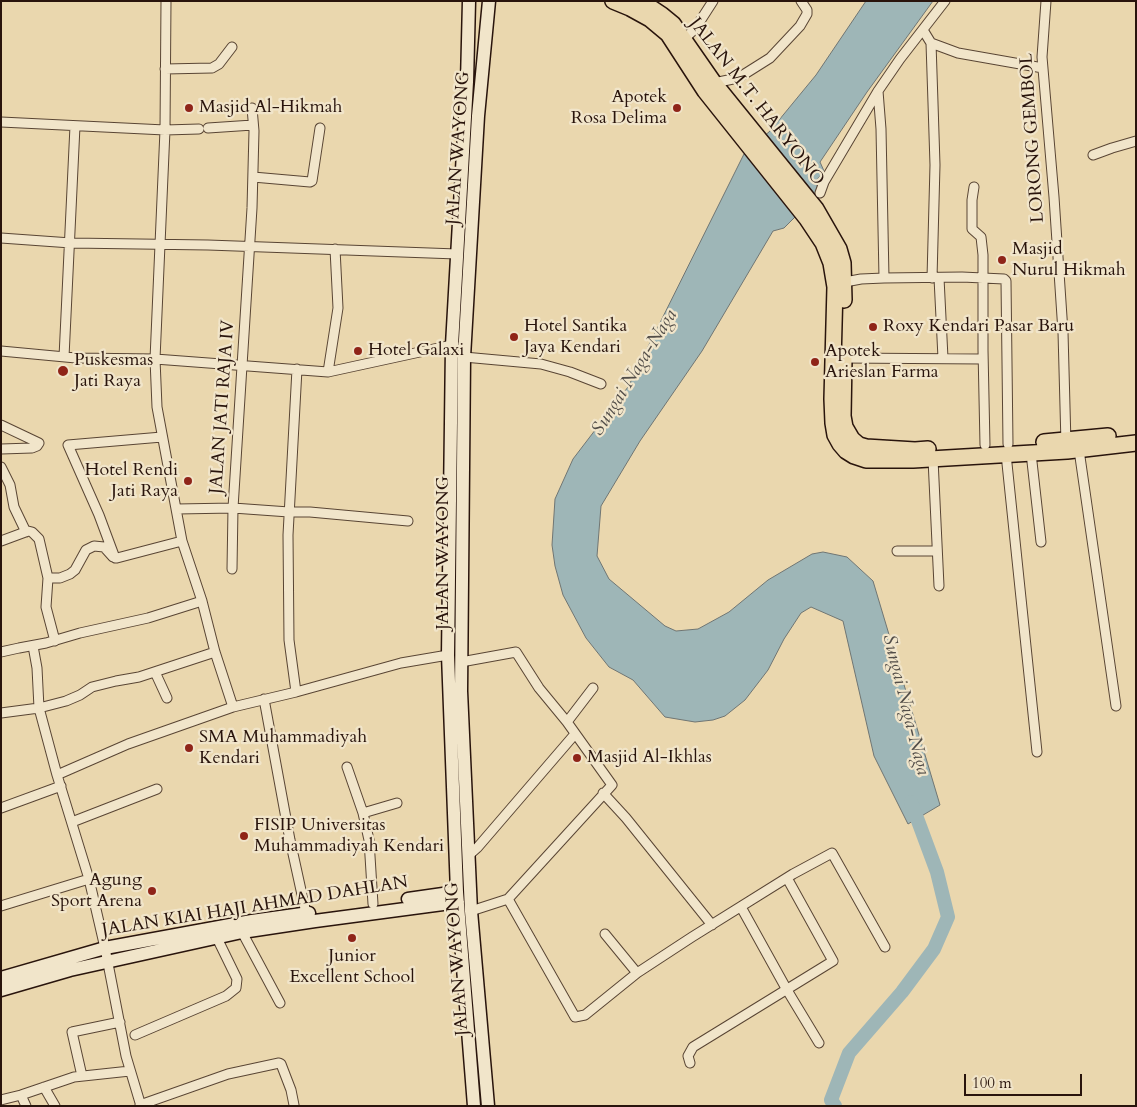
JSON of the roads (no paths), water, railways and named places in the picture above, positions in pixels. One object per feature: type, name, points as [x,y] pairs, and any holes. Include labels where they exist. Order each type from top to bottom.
[{"type":"highway","name":"JALAN M.T. HARYONO","points":[[613,1],[650,19],[668,34],[706,91],[752,140],[812,214]]},
{"type":"highway","name":"JALAN M.T. HARYONO","points":[[641,1],[662,14],[684,39],[752,140]]},
{"type":"highway","points":[[812,214],[831,264],[835,287],[845,427],[858,445],[915,450],[985,445],[1031,453],[1136,433]]},
{"type":"highway","points":[[812,214],[839,249],[843,263],[845,282],[839,358],[832,399],[835,435],[846,451],[866,460],[913,460],[1007,449],[1136,443]]},
{"type":"main road","name":"JALAN WAYONG","points":[[469,1],[467,82],[452,345],[448,655],[454,897],[474,1106]]},
{"type":"main road","name":"JALAN WAYONG","points":[[488,1106],[468,856],[461,692],[461,535],[464,357],[479,108],[490,1]]},
{"type":"main road","name":"JALAN KIAI HAJI AHMAD DAHLAN","points":[[1,978],[105,948],[252,921],[373,904],[454,897]]},
{"type":"main road","name":"JALAN KIAI HAJI AHMAD DAHLAN","points":[[1,990],[70,970],[242,932],[454,897]]},
{"type":"main road","points":[[471,1070],[485,1068]]},
{"type":"street","points":[[166,1],[165,130],[155,359],[157,407],[182,541],[233,707]]},
{"type":"street","points":[[684,39],[695,29],[713,1]]},
{"type":"street","points":[[714,83],[743,76],[770,58],[800,26],[807,14],[807,10],[801,1]]},
{"type":"street","points":[[820,193],[824,182],[878,91],[945,1]]},
{"type":"street","name":"LORONG GEMBOL","points":[[1046,1],[1042,56],[1054,197],[1070,447],[1116,706]]},
{"type":"street","points":[[923,30],[931,43],[935,165],[935,278],[943,358]]},
{"type":"street","points":[[931,43],[958,53],[1043,68]]},
{"type":"street","points":[[165,69],[212,68],[219,64],[232,47]]},
{"type":"street","points":[[878,91],[881,129],[884,278]]},
{"type":"street","name":"JALAN JATI RAJA IV","points":[[232,569],[233,508],[253,177],[252,108]]},
{"type":"street","points":[[1,122],[165,130],[253,125]]},
{"type":"street","points":[[64,357],[71,243],[75,126]]},
{"type":"street","points":[[253,177],[312,181],[320,128]]},
{"type":"street","points":[[1093,155],[1136,142]]},
{"type":"street","points":[[974,187],[972,228],[981,237],[984,278],[985,445]]},
{"type":"street","points":[[1,238],[71,243],[160,244],[457,254]]},
{"type":"street","points":[[328,372],[338,308],[335,249]]},
{"type":"street","points":[[845,282],[884,278],[1001,277],[1006,281],[1007,449],[1037,752]]},
{"type":"street","points":[[1,351],[76,358],[155,359],[328,372],[452,345]]},
{"type":"street","points":[[464,357],[542,364],[601,384]]},
{"type":"street","points":[[839,358],[983,359]]},
{"type":"street","points":[[296,369],[289,512],[289,640],[296,692]]},
{"type":"street","points":[[1,425],[40,443],[32,448],[1,449]]},
{"type":"street","points":[[115,558],[68,445],[162,437]]},
{"type":"street","points":[[1031,453],[1041,542]]},
{"type":"street","points":[[933,459],[939,586]]},
{"type":"street","points":[[1,467],[10,485],[14,507],[26,532]]},
{"type":"street","points":[[177,509],[233,508],[310,512],[408,521]]},
{"type":"street","points":[[1,541],[26,532],[32,532],[39,539],[48,578],[46,607],[55,641]]},
{"type":"street","points":[[115,558],[182,541]]},
{"type":"street","points":[[48,578],[60,578],[70,574],[75,570],[86,550],[94,546],[104,547],[115,558]]},
{"type":"street","points":[[897,550],[937,551]]},
{"type":"street","points":[[1,652],[34,646],[88,631],[148,618],[202,601]]},
{"type":"street","points":[[34,646],[38,668],[39,708],[57,775],[89,879],[130,1071],[141,1105],[228,1074],[276,1063],[281,1064],[294,1098],[294,1104]]},
{"type":"street","points":[[1,713],[39,708],[73,698],[92,687],[139,677],[215,652]]},
{"type":"street","points":[[461,662],[516,652],[539,688],[567,722],[612,785],[508,899],[471,911]]},
{"type":"street","points":[[57,775],[128,744],[233,707],[296,692],[402,662],[448,655]]},
{"type":"street","points":[[155,672],[167,698]]},
{"type":"street","points":[[567,722],[593,688]]},
{"type":"street","points":[[264,699],[290,840],[306,913]]},
{"type":"street","points":[[468,856],[575,734]]},
{"type":"street","points":[[347,767],[363,813],[371,854],[373,904]]},
{"type":"street","points":[[1,808],[61,786]]},
{"type":"street","points":[[72,822],[157,789]]},
{"type":"street","points":[[603,793],[626,818],[712,924]]},
{"type":"street","points":[[363,813],[397,803]]},
{"type":"street","points":[[508,899],[574,1017],[585,1015],[637,973],[712,924],[787,878],[833,853],[885,948]]},
{"type":"street","points":[[690,1063],[688,1056],[693,1048],[833,961],[787,878]]},
{"type":"street","points":[[1,906],[89,879]]},
{"type":"street","points":[[741,907],[819,1043]]},
{"type":"street","points":[[242,932],[280,1003]]},
{"type":"street","points":[[605,934],[637,973]]},
{"type":"street","points":[[135,1035],[226,996],[236,988],[238,979],[217,938]]},
{"type":"street","points":[[82,1076],[72,1032],[120,1022]]},
{"type":"street","points":[[1,1100],[22,1095],[74,1077],[130,1071]]},
{"type":"street","points":[[44,1087],[55,1106]]},
{"type":"street","points":[[22,1095],[26,1106]]},
{"type":"water","points":[[866,1],[933,1],[867,92],[820,162],[824,171],[816,181],[819,193],[784,228],[773,231],[702,351],[640,441],[601,506],[597,556],[609,579],[665,626],[676,631],[698,629],[729,612],[768,580],[812,554],[823,552],[847,557],[873,581],[940,805],[908,824],[874,756],[843,621],[811,607],[801,613],[784,639],[768,670],[745,700],[725,716],[713,720],[695,722],[665,717],[633,680],[609,667],[586,638],[563,595],[555,566],[552,545],[555,499],[573,459],[628,387],[744,154],[770,131],[816,75]]},
{"type":"waterway","name":"Sungai Naga-Naga","points":[[835,1106],[831,1100],[849,1053],[902,992],[934,949],[948,917],[937,872],[911,802]]},
{"type":"place","name":"Masjid Al-Hikmah","points":[[189,108]]},
{"type":"place","name":"Apotek Rosa Delima","points":[[677,108]]},
{"type":"place","name":"Masjid Nurul Hikmah","points":[[1002,260]]},
{"type":"place","name":"Roxy Kendari Pasar Baru","points":[[873,327]]},
{"type":"place","name":"Hotel Santika Jaya Kendari","points":[[514,337]]},
{"type":"place","name":"Hotel Galaxi","points":[[358,351]]},
{"type":"place","name":"Apotek Arieslan Farma","points":[[815,362]]},
{"type":"place","name":"Puskesmas Jati Raya","points":[[63,371]]},
{"type":"place","name":"Hotel Rendi Jati Raya","points":[[188,481]]},
{"type":"place","name":"SMA Muhammadiyah Kendari","points":[[189,748]]},
{"type":"place","name":"Masjid Al-Ikhlas","points":[[577,758]]},
{"type":"place","name":"FISIP Universitas Muhammadiyah Kendari","points":[[244,836]]},
{"type":"place","name":"Agung Sport Arena","points":[[152,891]]},
{"type":"place","name":"Junior Excellent School","points":[[352,938]]}]
